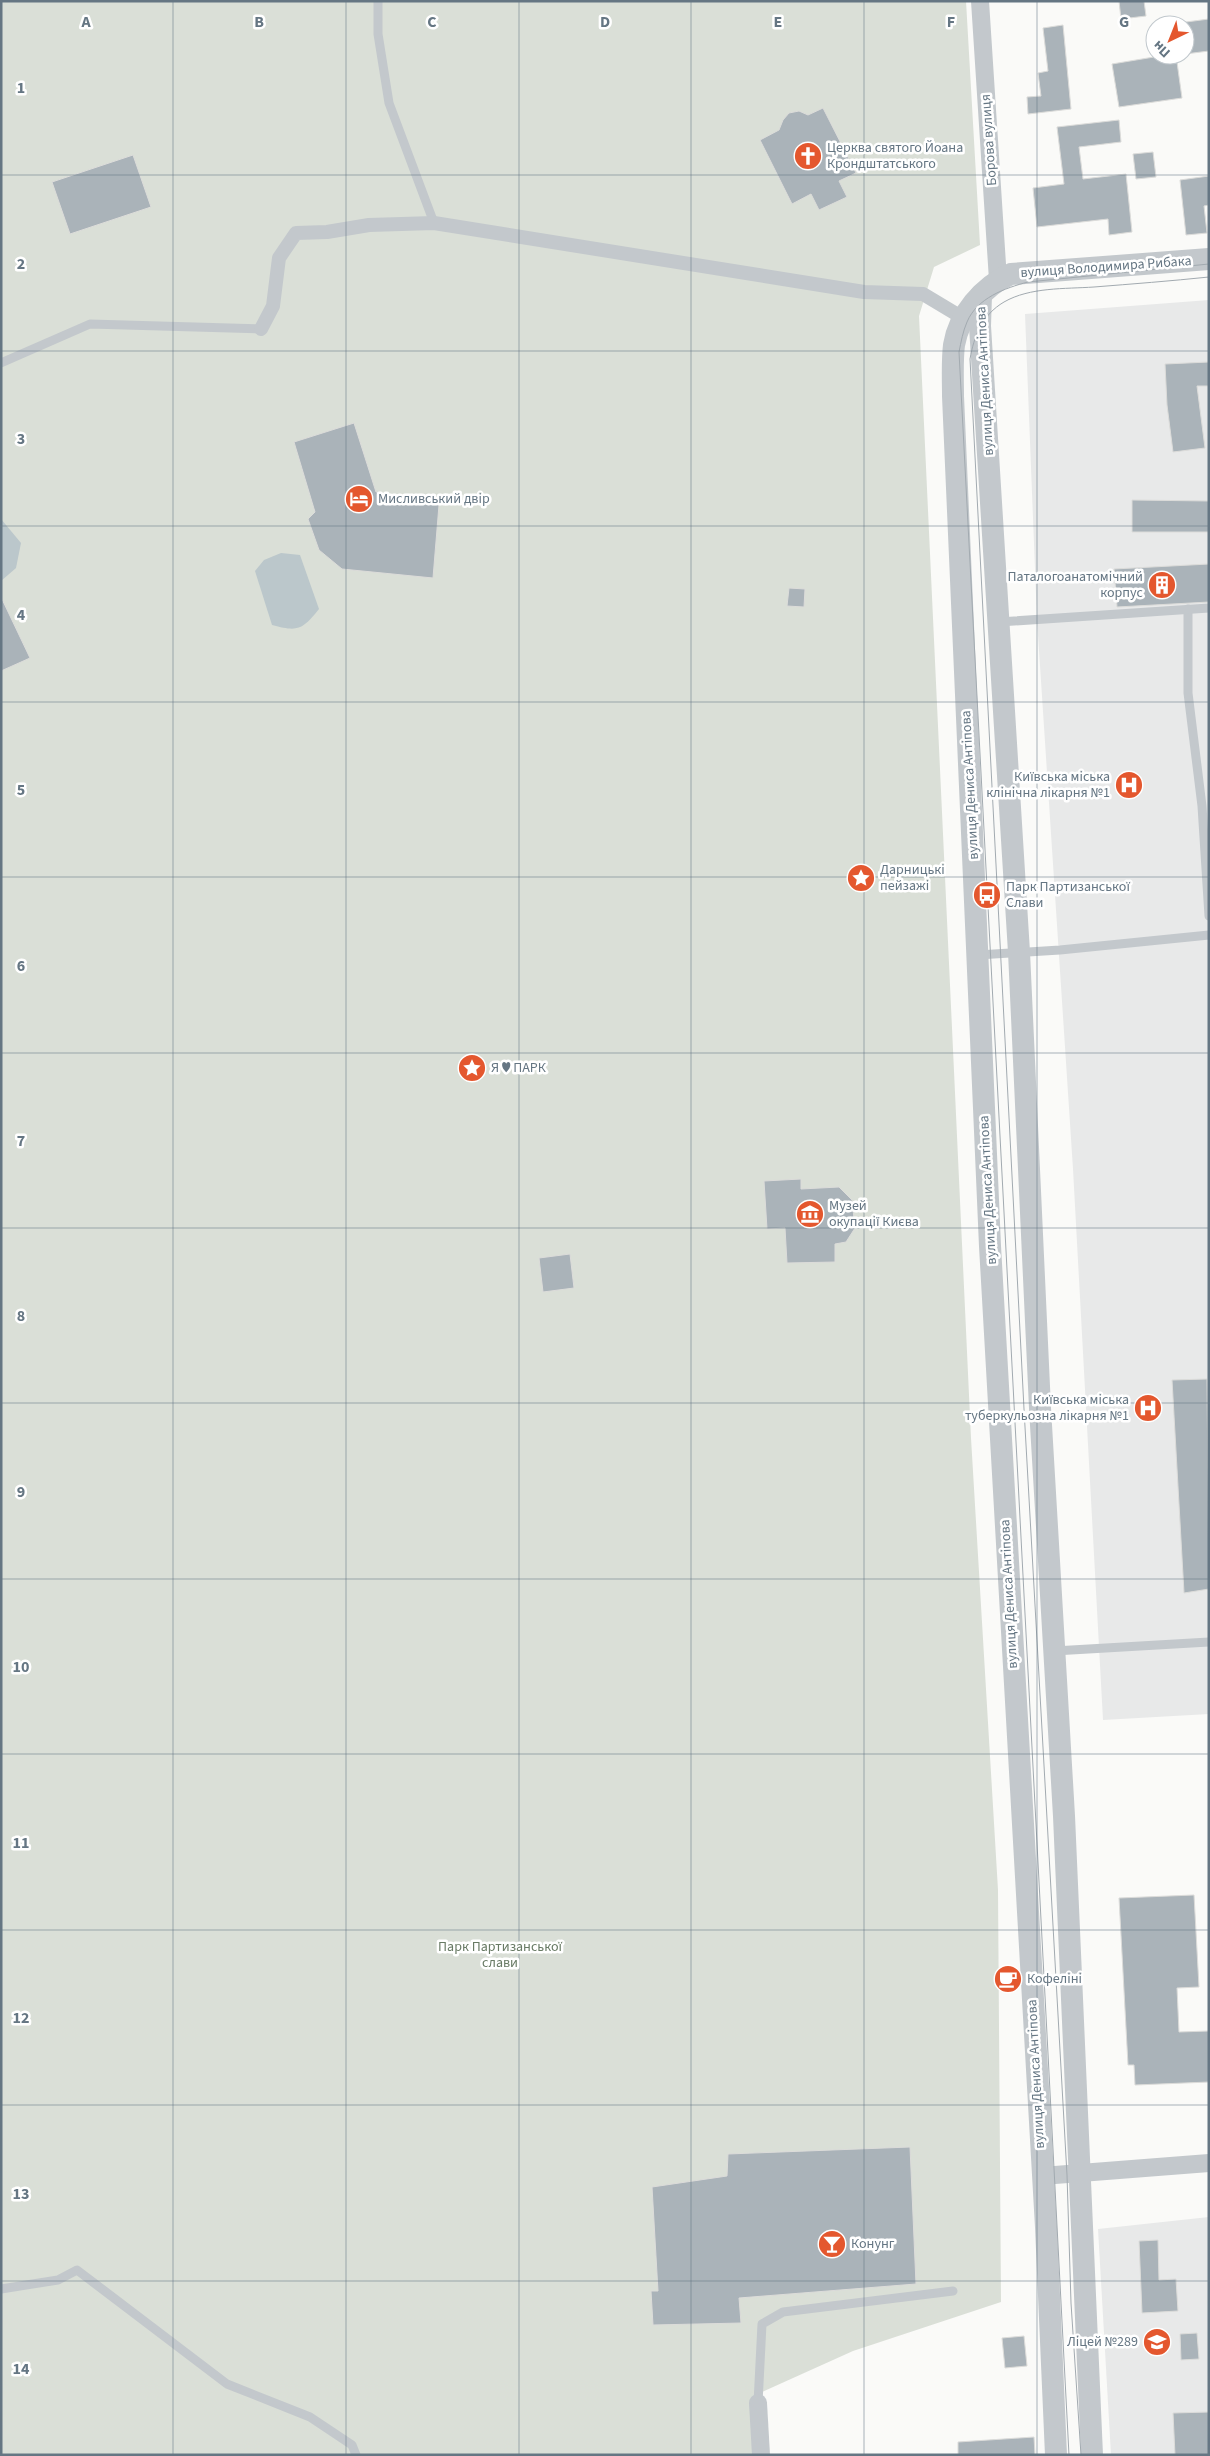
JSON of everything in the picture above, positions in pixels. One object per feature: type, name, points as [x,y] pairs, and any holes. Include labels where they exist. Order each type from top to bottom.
[{"type":"street","name":"Борова вулиця","points":[[980,1],[998,280]]},
{"type":"street","points":[[261,329],[273,306],[279,258],[296,233],[327,232],[369,225],[434,223],[864,292],[923,294],[963,318]]},
{"type":"street","name":"вулиця Володимира Рибака","points":[[981,295],[998,280],[1011,274],[1209,259]]},
{"type":"street","name":"вулиця Дениса Антіпова","points":[[981,295],[963,318],[954,344],[953,396],[990,1256],[1056,2455]]},
{"type":"street","name":"вулиця Дениса Антіпова","points":[[981,295],[980,326],[1020,952],[1053,1651],[1064,1826],[1092,2455]]},
{"type":"street","points":[[1042,2176],[1209,2162]]},
{"type":"street","points":[[758,2403],[761,2455]]},
{"type":"lane","points":[[378,1],[378,34],[389,103],[434,223]]},
{"type":"lane","points":[[1,363],[90,324],[261,329]]},
{"type":"lane","points":[[999,622],[1209,608]]},
{"type":"lane","points":[[1188,609],[1188,693],[1202,806],[1209,916]]},
{"type":"lane","points":[[977,955],[1209,935]]},
{"type":"lane","points":[[1053,1651],[1209,1642]]},
{"type":"lane","points":[[1,2289],[58,2280],[77,2270],[227,2384],[310,2417],[352,2445],[356,2455]]},
{"type":"lane","points":[[758,2403],[762,2324],[783,2312],[953,2291]]},
{"type":"shaded area","name":"Київська міська клінічна лікарня №1","points":[[1209,300],[1209,1714],[1103,1720],[1073,1169],[1037,620],[1025,314]]},
{"type":"shaded area","points":[[1,519],[21,543],[16,568],[1,581]]},
{"type":"shaded area","points":[[281,553],[300,555],[319,609],[299,628],[294,629],[272,625],[255,571],[264,560]]},
{"type":"shaded area","name":"Ліцей №289","points":[[1209,2217],[1209,2455],[1111,2455],[1098,2229]]},
{"type":"green space","name":"Парк Партизанської слави","points":[[1,1],[966,1],[980,245],[934,267],[919,316],[971,1438],[998,1890],[1001,2302],[853,2351],[753,2396],[754,2455],[1,2455]]},
{"type":"building","points":[[1119,1],[1144,1],[1145,16],[1121,19]]},
{"type":"building","points":[[1209,19],[1209,51],[1195,53],[1195,21]]},
{"type":"building","points":[[1063,25],[1071,109],[1028,114],[1027,97],[1041,96],[1038,73],[1048,71],[1043,28]]},
{"type":"building","points":[[1145,58],[1145,65],[1177,65],[1182,98],[1119,107],[1112,64]]},
{"type":"building","name":"Церква святого Йоана Крондштатського","points":[[823,108],[856,173],[839,181],[847,197],[819,210],[811,194],[792,204],[760,140],[779,130],[783,120],[789,113],[799,111],[808,115]]},
{"type":"building","points":[[1119,120],[1121,142],[1079,147],[1083,179],[1126,174],[1132,232],[1109,235],[1108,219],[1037,227],[1033,188],[1064,184],[1057,127]]},
{"type":"building","points":[[1153,152],[1156,177],[1136,179],[1133,154]]},
{"type":"building","points":[[133,155],[151,207],[70,234],[52,182]]},
{"type":"building","points":[[1209,176],[1209,205],[1204,206],[1207,233],[1186,235],[1180,180]]},
{"type":"building","points":[[1209,362],[1209,386],[1197,386],[1205,448],[1173,452],[1167,405],[1165,364]]},
{"type":"building","name":"Мисливський двір","points":[[354,423],[376,492],[439,505],[433,578],[342,569],[319,550],[308,519],[315,512],[294,442]]},
{"type":"building","points":[[1132,500],[1209,501],[1209,532],[1132,532]]},
{"type":"building","name":"Паталогоанатомічний корпус","points":[[1209,564],[1209,602],[1117,607],[1114,569]]},
{"type":"building","points":[[789,588],[805,589],[804,607],[787,606]]},
{"type":"building","points":[[1,597],[30,658],[1,671]]},
{"type":"building","name":"Музей окупації Києва","points":[[801,1179],[801,1189],[839,1187],[852,1200],[855,1228],[846,1242],[835,1244],[835,1262],[787,1263],[785,1228],[767,1229],[764,1181]]},
{"type":"building","points":[[570,1254],[574,1288],[543,1292],[539,1258]]},
{"type":"building","points":[[1207,1379],[1209,1589],[1184,1593],[1172,1380]]},
{"type":"building","points":[[1194,1895],[1199,1987],[1177,1988],[1179,2032],[1209,2031],[1209,2082],[1135,2085],[1134,2065],[1128,2065],[1119,1898]]},
{"type":"building","name":"Конунг","points":[[910,2147],[916,2284],[739,2298],[741,2323],[653,2325],[651,2291],[658,2291],[652,2187],[727,2176],[728,2154]]},
{"type":"building","points":[[1158,2240],[1159,2280],[1176,2279],[1178,2311],[1142,2313],[1139,2241]]},
{"type":"building","points":[[1197,2333],[1199,2359],[1181,2360],[1180,2334]]},
{"type":"building","points":[[1024,2336],[1027,2366],[1005,2368],[1002,2338]]},
{"type":"building","points":[[1209,2412],[1209,2455],[1175,2455],[1173,2413]]},
{"type":"building","points":[[1034,2437],[1035,2455],[958,2455],[958,2442]]},
{"type":"tram line","points":[[1069,2455],[959,352],[964,329],[978,306],[993,295],[1010,287],[1028,282],[1209,264]]},
{"type":"tram line","points":[[1081,2455],[1071,2303],[1067,2175],[1024,1409],[970,359],[980,327],[996,307],[1014,297],[1036,291],[1209,277]]},
{"type":"place","name":"Церква святого Йоана Крондштатського","points":[[808,156]]},
{"type":"place","name":"Мисливський двір","points":[[359,499]]},
{"type":"place","name":"Паталогоанатомічний корпус","points":[[1162,585]]},
{"type":"place","name":"Київська міська клінічна лікарня №1","points":[[1129,785]]},
{"type":"place","name":"Дарницькі пейзажі","points":[[861,878]]},
{"type":"place","name":"Парк Партизанської Слави","points":[[987,895]]},
{"type":"place","name":"Я ♥ ПАРК","points":[[472,1068]]},
{"type":"place","name":"Музей окупації Києва","points":[[810,1214]]},
{"type":"place","name":"Київська міська туберкульозна лікарня №1","points":[[1148,1408]]},
{"type":"place","name":"Кофеліні","points":[[1008,1979]]},
{"type":"place","name":"Конунг","points":[[832,2244]]},
{"type":"place","name":"Ліцей №289","points":[[1157,2342]]}]
